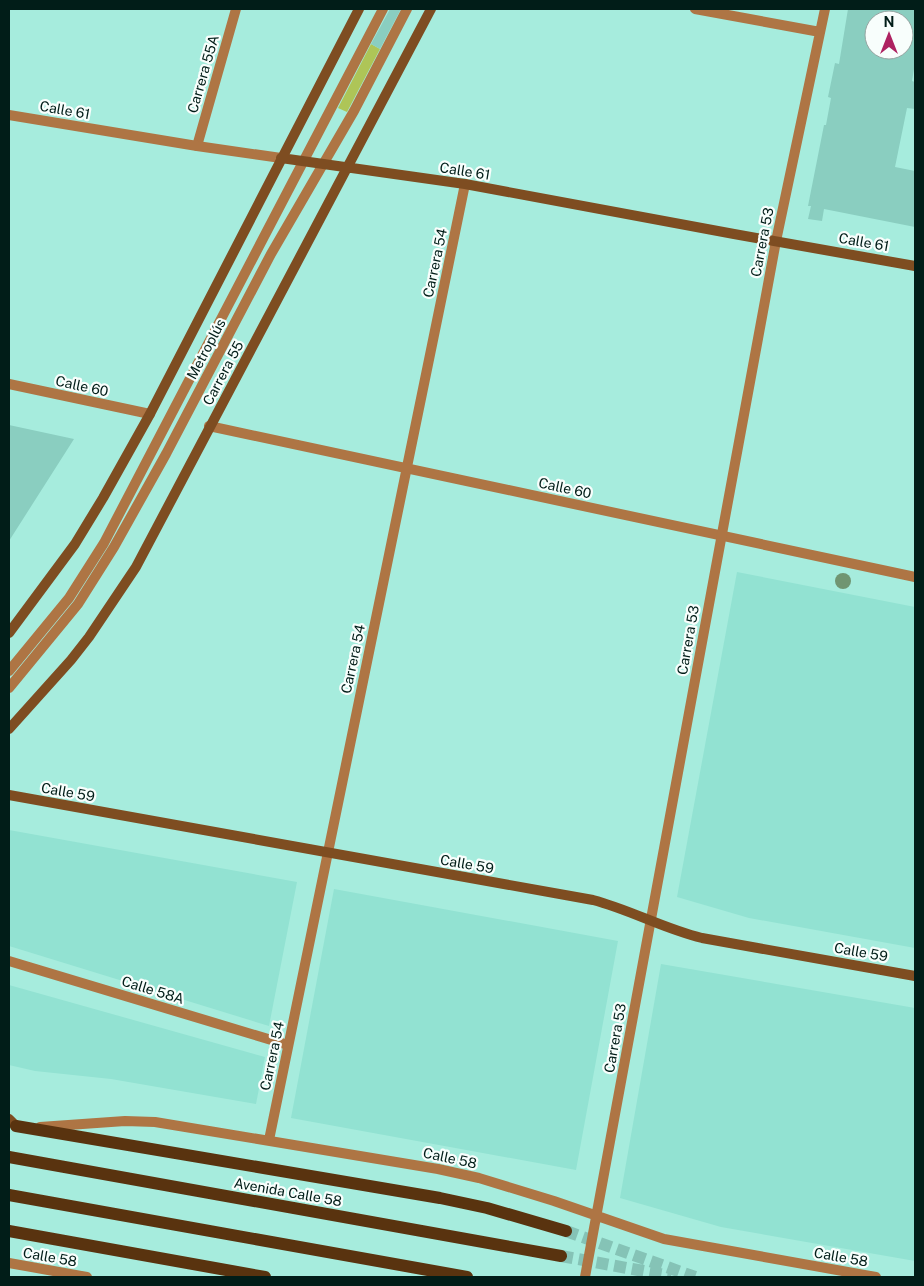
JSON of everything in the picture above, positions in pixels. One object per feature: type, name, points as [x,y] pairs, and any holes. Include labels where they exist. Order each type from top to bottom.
[{"type":"main road","points":[[9,633],[75,544],[103,498],[150,414],[359,9]]},
{"type":"main road","name":"Carrera 55","points":[[9,729],[71,660],[106,614],[136,567],[431,9]]},
{"type":"main road","name":"Calle 61","points":[[282,158],[465,184],[915,266]]},
{"type":"main road","name":"Calle 59","points":[[9,795],[593,900],[626,910],[669,929],[702,938],[915,976]]},
{"type":"main road","points":[[11,1123],[440,1198],[486,1208],[566,1231]]},
{"type":"main road","name":"Avenida Calle 58","points":[[9,1158],[561,1256]]},
{"type":"main road","points":[[9,1195],[467,1277]]},
{"type":"main road","points":[[9,1232],[265,1277]]},
{"type":"street","name":"Carrera 55A","points":[[197,146],[236,9]]},
{"type":"street","name":"Metroplús","points":[[9,671],[69,598],[104,543],[383,9]]},
{"type":"street","name":"Metroplús","points":[[9,688],[78,604],[114,547],[166,454],[271,254],[354,111],[407,9]]},
{"type":"street","points":[[695,9],[820,32]]},
{"type":"street","name":"Carrera 53","points":[[585,1277],[776,241],[825,9]]},
{"type":"street","name":"Calle 61","points":[[9,115],[282,158]]},
{"type":"street","name":"Carrera 54","points":[[269,1140],[465,184]]},
{"type":"street","name":"Calle 60","points":[[9,384],[150,414]]},
{"type":"street","name":"Calle 60","points":[[209,426],[915,577]]},
{"type":"street","name":"Calle 58A","points":[[9,961],[288,1044]]},
{"type":"street","name":"Calle 58","points":[[11,1123],[42,1127],[140,1121],[179,1125],[445,1170],[479,1178],[664,1240],[876,1277]]},
{"type":"street","name":"Calle 58","points":[[9,1263],[87,1277]]},
{"type":"shaded area","points":[[737,572],[915,607],[915,948],[749,918],[677,897]]},
{"type":"shaded area","points":[[9,830],[297,882],[269,1026],[9,946]]},
{"type":"shaded area","points":[[334,889],[618,941],[576,1170],[291,1118]]},
{"type":"shaded area","points":[[661,964],[915,1008],[915,1261],[721,1227],[620,1198]]},
{"type":"shaded area","points":[[9,985],[265,1057],[256,1104],[111,1079],[35,1071],[9,1065]]},
{"type":"green space","points":[[371,44],[380,49],[347,112],[338,108]]},
{"type":"building","points":[[390,9],[401,9],[380,49],[371,44]]},
{"type":"building","points":[[848,9],[915,9],[915,63],[912,81],[915,82],[915,109],[907,108],[895,167],[915,171],[915,227],[824,209],[822,221],[808,219],[811,206],[808,206],[824,125],[826,125],[831,98],[828,97],[835,63],[839,64]]},
{"type":"building","points":[[9,425],[74,439],[9,541]]},
{"type":"tunnel","points":[[566,1231],[695,1277]]},
{"type":"tunnel","points":[[561,1256],[671,1276]]}]
